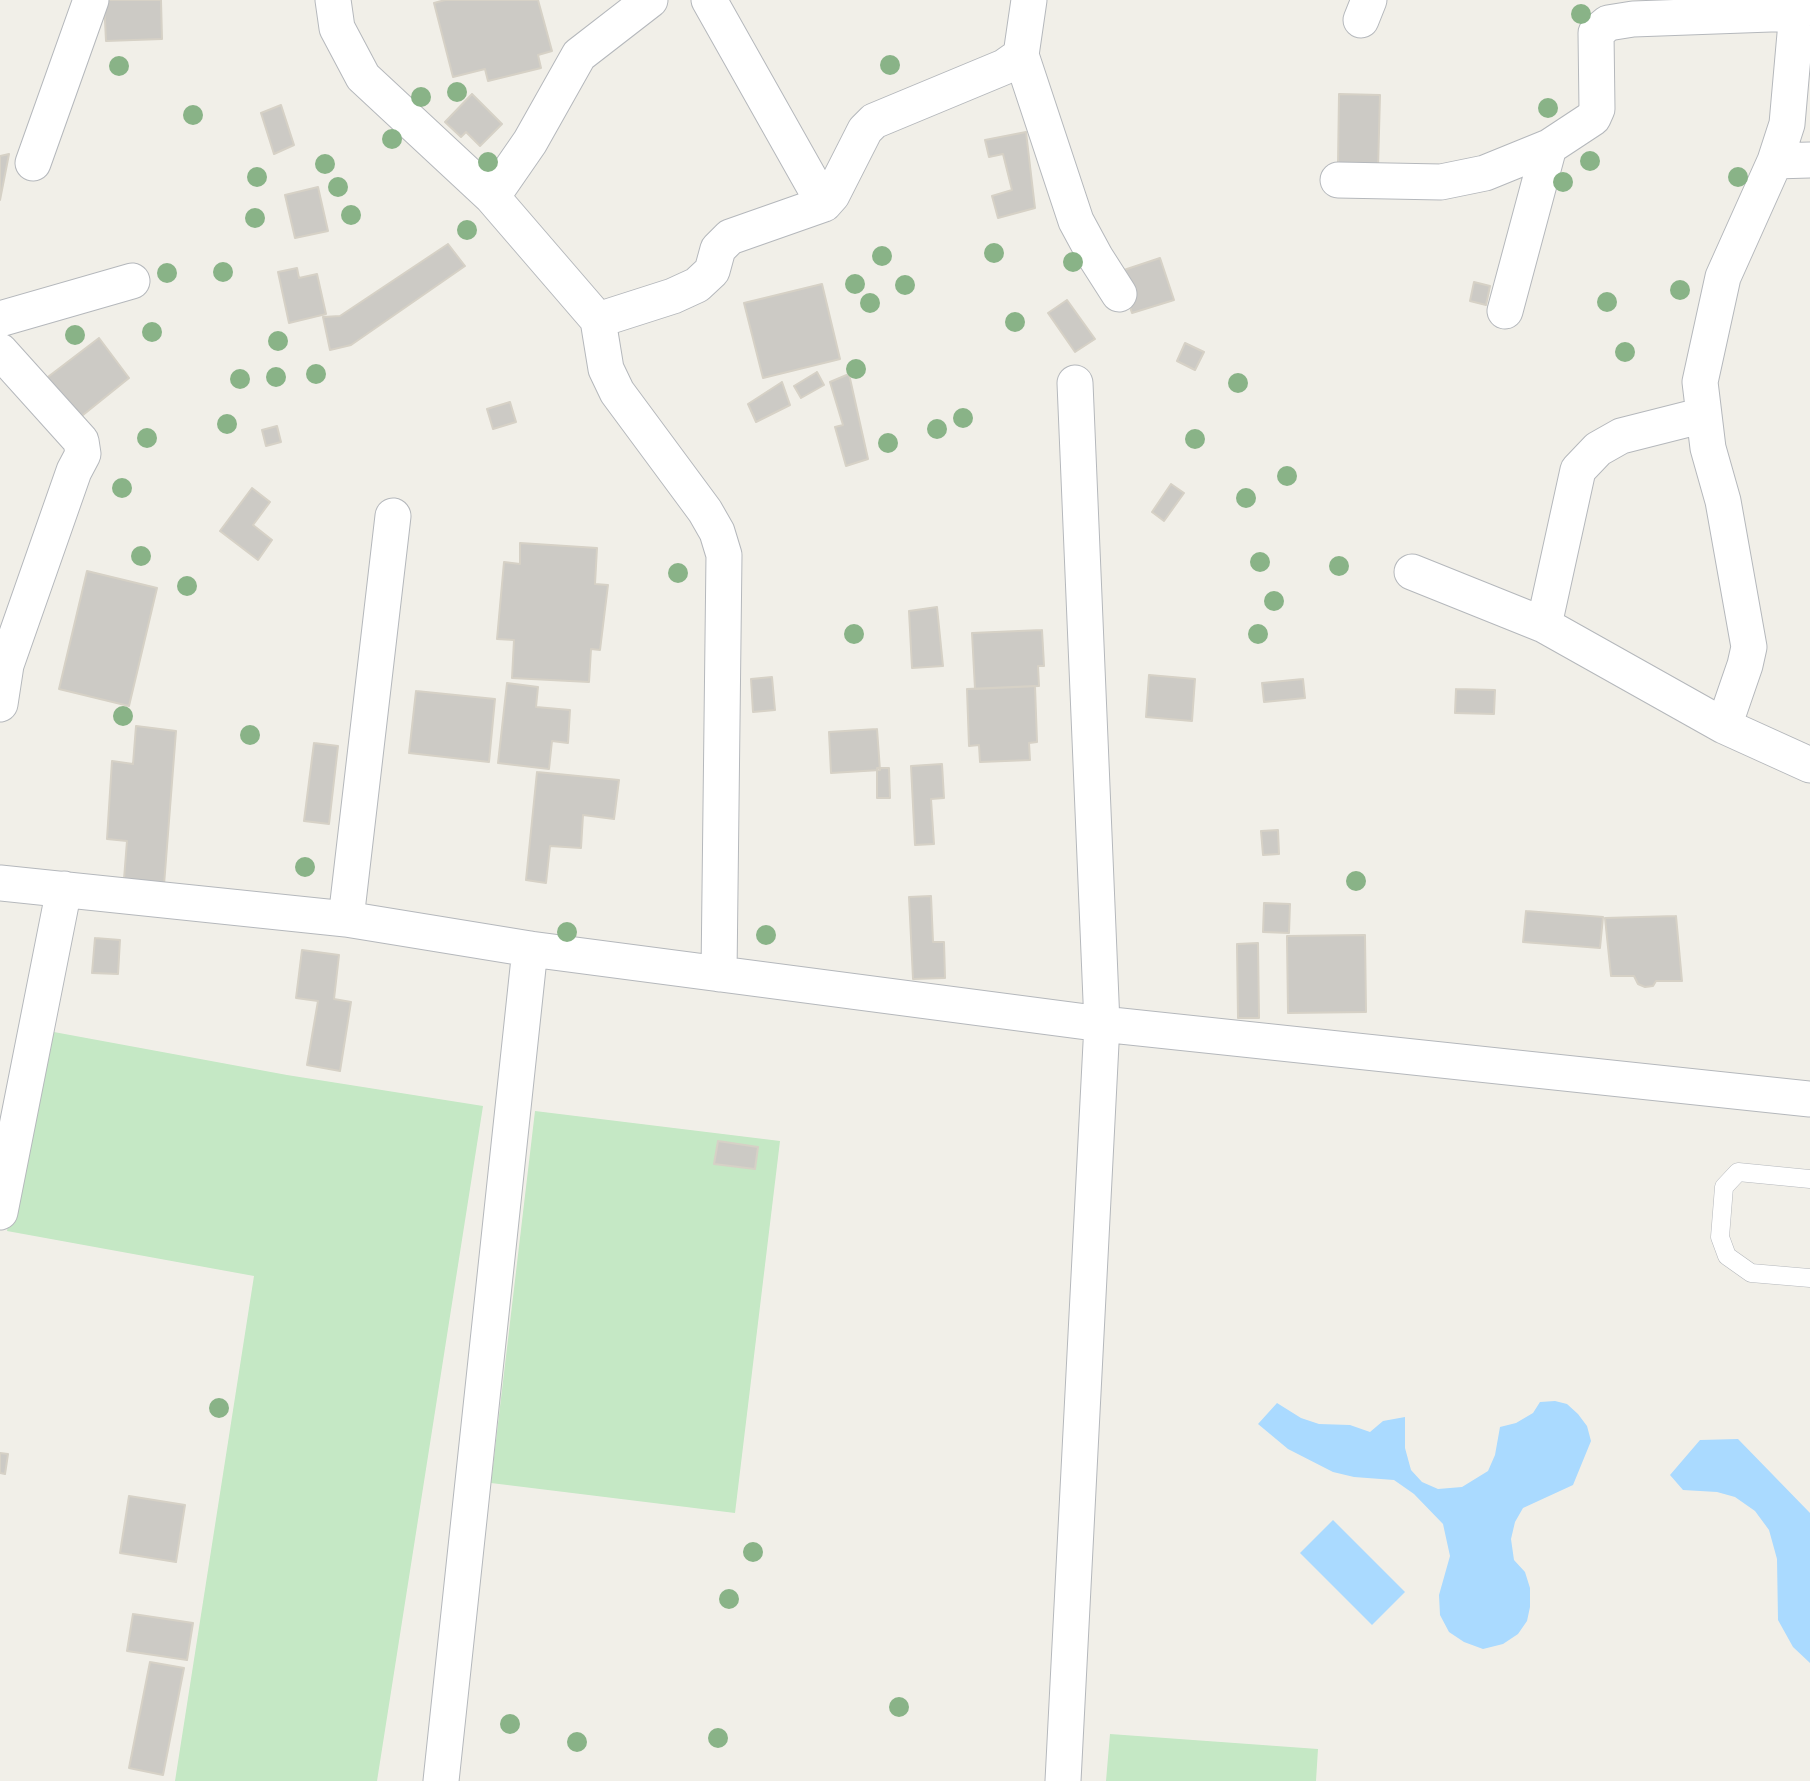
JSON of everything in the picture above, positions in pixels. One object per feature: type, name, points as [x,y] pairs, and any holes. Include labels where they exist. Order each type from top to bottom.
[{"type":"street","points":[[33,163],[91,0]]},
{"type":"street","points":[[333,0],[337,28],[363,77],[492,197],[598,320],[606,369],[617,392],[705,511],[717,532],[724,555],[719,974]]},
{"type":"street","points":[[492,197],[530,142],[579,55],[650,0]]},
{"type":"street","points":[[709,0],[824,204]]},
{"type":"street","points":[[1029,0],[1021,55],[1076,221],[1119,294]]},
{"type":"street","points":[[1338,180],[1441,182],[1485,173],[1549,147],[1593,118],[1597,108],[1596,33],[1608,23],[1798,6],[1787,124],[1775,161],[1723,276],[1700,382],[1708,449],[1723,500],[1749,647],[1724,726]]},
{"type":"street","points":[[598,320],[673,296],[697,285],[712,271],[718,249],[730,237],[824,204],[832,195],[865,131],[874,121],[1004,67],[1021,55]]},
{"type":"street","points":[[1505,311],[1549,147]]},
{"type":"street","points":[[1775,161],[1810,160]]},
{"type":"street","points":[[0,319],[132,281]]},
{"type":"street","points":[[0,351],[81,441],[83,454],[74,471],[6,665],[0,704]]},
{"type":"street","points":[[1063,1781],[1102,1024],[1075,383]]},
{"type":"street","points":[[1544,625],[1578,470],[1598,449],[1620,436],[1704,415]]},
{"type":"street","points":[[346,919],[393,516]]},
{"type":"street","points":[[1412,572],[1544,625],[1724,726],[1810,765]]},
{"type":"street","points":[[0,883],[346,919],[530,949],[1102,1024],[1810,1099]]},
{"type":"street","points":[[0,1212],[64,889]]},
{"type":"street","points":[[442,1781],[530,949]]},
{"type":"lane","points":[[1810,1179],[1738,1172],[1724,1187],[1720,1237],[1727,1256],[1751,1273],[1810,1278]]},
{"type":"green space","points":[[43,1030],[287,1075],[483,1106],[377,1781],[175,1781],[254,1276],[7,1231]]},
{"type":"green space","points":[[535,1111],[780,1141],[735,1513],[491,1483]]},
{"type":"green space","points":[[1110,1734],[1318,1749],[1316,1781],[1106,1781]]},
{"type":"water","points":[[1555,1401],[1567,1404],[1578,1414],[1587,1426],[1591,1441],[1573,1485],[1523,1508],[1515,1522],[1511,1539],[1514,1560],[1525,1572],[1530,1588],[1527,1621],[1518,1634],[1503,1644],[1483,1649],[1464,1642],[1449,1632],[1440,1615],[1439,1595],[1450,1556],[1443,1524],[1414,1494],[1394,1480],[1354,1477],[1333,1472],[1288,1449],[1258,1424],[1277,1403],[1301,1418],[1319,1424],[1350,1425],[1370,1432],[1383,1421],[1405,1417],[1405,1448],[1411,1470],[1422,1482],[1438,1489],[1462,1487],[1488,1471],[1495,1455],[1500,1427],[1516,1423],[1533,1413],[1540,1402]]},
{"type":"water","points":[[1738,1439],[1810,1513],[1810,1663],[1793,1647],[1778,1620],[1777,1559],[1769,1530],[1755,1511],[1735,1497],[1717,1492],[1683,1490],[1670,1475],[1700,1440]]},
{"type":"water","points":[[1333,1520],[1405,1592],[1372,1625],[1300,1553]]},
{"type":"building","points":[[104,0],[161,0],[162,39],[106,41]]},
{"type":"building","points":[[445,0],[538,0],[552,51],[538,55],[541,68],[488,81],[485,69],[453,77],[434,3]]},
{"type":"building","points":[[472,94],[502,124],[480,146],[466,132],[461,137],[445,122]]},
{"type":"building","points":[[1339,94],[1380,95],[1378,169],[1338,165]]},
{"type":"building","points":[[281,105],[294,145],[274,154],[261,113]]},
{"type":"building","points":[[1026,132],[1035,208],[998,218],[992,196],[1012,190],[1003,154],[989,157],[985,140]]},
{"type":"building","points":[[9,154],[0,200],[0,156]]},
{"type":"building","points":[[318,187],[328,231],[295,238],[285,195]]},
{"type":"building","points":[[448,244],[465,266],[351,345],[330,350],[323,317],[340,316]]},
{"type":"building","points":[[1160,258],[1174,300],[1132,313],[1118,272]]},
{"type":"building","points":[[297,268],[299,278],[317,274],[326,314],[289,323],[278,272]]},
{"type":"building","points":[[1474,282],[1490,286],[1486,305],[1470,301]]},
{"type":"building","points":[[822,284],[840,359],[763,378],[744,303]]},
{"type":"building","points":[[1067,300],[1095,339],[1075,352],[1048,313]]},
{"type":"building","points":[[99,338],[129,378],[73,423],[40,383]]},
{"type":"building","points":[[1185,343],[1204,352],[1195,370],[1177,361]]},
{"type":"building","points":[[817,372],[824,385],[801,398],[794,386]]},
{"type":"building","points":[[849,374],[868,459],[846,466],[835,427],[843,425],[830,382]]},
{"type":"building","points":[[782,382],[790,405],[756,422],[748,404]]},
{"type":"building","points":[[510,402],[516,422],[493,429],[487,409]]},
{"type":"building","points":[[277,426],[281,442],[266,446],[262,430]]},
{"type":"building","points":[[1171,484],[1184,493],[1164,521],[1152,512]]},
{"type":"building","points":[[252,488],[270,502],[253,525],[272,540],[258,560],[220,531]]},
{"type":"building","points":[[520,543],[597,548],[595,584],[608,585],[600,650],[591,649],[589,682],[512,678],[514,640],[497,639],[504,562],[520,564]]},
{"type":"building","points":[[87,571],[157,588],[129,706],[59,689]]},
{"type":"building","points":[[937,607],[943,666],[912,668],[909,611]]},
{"type":"building","points":[[1042,630],[1044,666],[1038,666],[1039,686],[975,689],[972,633]]},
{"type":"building","points":[[1149,675],[1195,679],[1192,721],[1146,717]]},
{"type":"building","points":[[772,677],[775,710],[753,712],[751,679]]},
{"type":"building","points":[[1303,679],[1305,698],[1264,702],[1262,683]]},
{"type":"building","points":[[507,683],[538,687],[536,707],[570,710],[568,743],[552,741],[549,769],[498,763]]},
{"type":"building","points":[[1035,686],[1037,742],[1029,743],[1030,760],[980,762],[979,745],[969,746],[967,689]]},
{"type":"building","points":[[1456,689],[1495,690],[1494,714],[1455,713]]},
{"type":"building","points":[[416,691],[495,699],[489,762],[409,753]]},
{"type":"building","points":[[136,726],[176,731],[164,885],[124,879],[127,841],[107,839],[112,761],[133,764]]},
{"type":"building","points":[[877,729],[880,770],[831,773],[829,732]]},
{"type":"building","points":[[314,743],[338,746],[329,824],[304,821]]},
{"type":"building","points":[[942,764],[944,798],[931,799],[934,844],[915,845],[911,766]]},
{"type":"building","points":[[877,768],[889,768],[890,798],[877,798]]},
{"type":"building","points":[[537,772],[619,780],[614,819],[583,815],[581,848],[550,846],[546,883],[526,880]]},
{"type":"building","points":[[1278,830],[1279,854],[1263,855],[1261,831]]},
{"type":"building","points":[[931,896],[933,942],[944,942],[945,978],[913,979],[909,897]]},
{"type":"building","points":[[1264,903],[1290,904],[1289,933],[1263,932]]},
{"type":"building","points":[[1526,911],[1603,917],[1600,948],[1523,942]]},
{"type":"building","points":[[1676,916],[1682,981],[1656,981],[1653,986],[1645,987],[1638,984],[1634,976],[1611,976],[1605,918]]},
{"type":"building","points":[[1365,935],[1366,1012],[1288,1013],[1287,936]]},
{"type":"building","points":[[95,938],[120,940],[118,974],[92,973]]},
{"type":"building","points":[[1258,943],[1259,1018],[1238,1018],[1237,944]]},
{"type":"building","points":[[302,950],[339,955],[334,999],[351,1002],[340,1071],[307,1065],[318,1001],[296,998]]},
{"type":"building","points":[[718,1141],[758,1147],[755,1169],[714,1164]]},
{"type":"building","points":[[0,1453],[8,1454],[5,1474],[0,1473]]},
{"type":"building","points":[[129,1496],[185,1505],[176,1562],[120,1553]]},
{"type":"building","points":[[133,1614],[193,1623],[187,1660],[127,1651]]},
{"type":"building","points":[[150,1662],[184,1668],[163,1775],[129,1768]]}]
